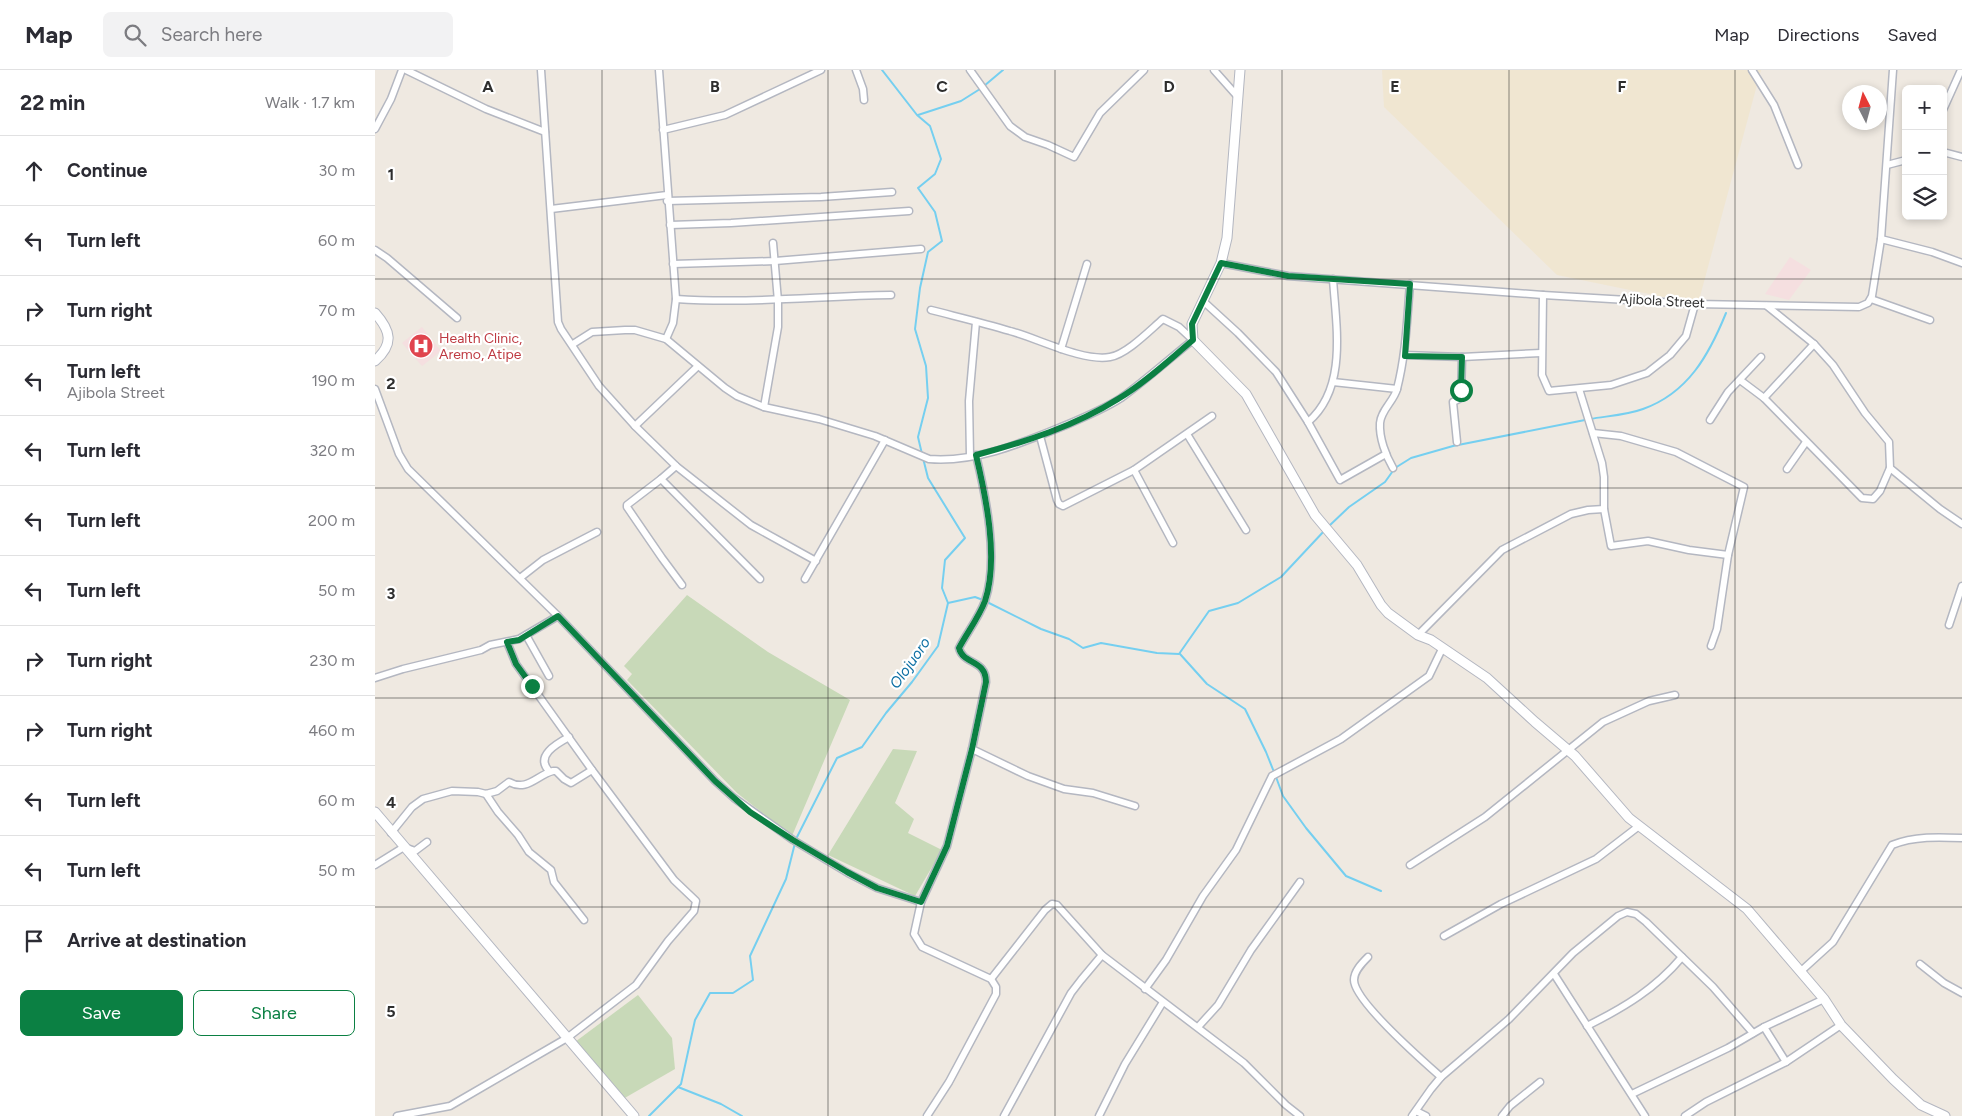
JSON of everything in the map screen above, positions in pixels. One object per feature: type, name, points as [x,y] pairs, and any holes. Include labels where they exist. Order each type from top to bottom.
[{"type":"street","points":[[375,129],[391,99],[402,70]]},
{"type":"street","points":[[407,70],[486,109],[545,132]]},
{"type":"street","points":[[541,70],[558,322],[561,330],[573,344],[599,386],[635,426],[676,466],[751,525],[816,561]]},
{"type":"street","points":[[659,70],[676,299],[675,316],[666,339]]},
{"type":"street","points":[[663,130],[725,115],[821,70]]},
{"type":"street","points":[[856,70],[863,89],[864,100]]},
{"type":"street","points":[[971,70],[1010,126],[1025,137],[1074,156],[1100,113],[1144,70]]},
{"type":"street","points":[[1213,70],[1239,97]]},
{"type":"street","points":[[1193,340],[1192,324],[1221,263],[1227,238],[1241,70]]},
{"type":"street","points":[[1753,70],[1774,105],[1798,166]]},
{"type":"street","points":[[1893,70],[1881,239],[1871,299],[1930,320]]},
{"type":"street","points":[[1947,101],[1961,70]]},
{"type":"street","points":[[1947,153],[1962,158]]},
{"type":"street","points":[[1887,165],[1902,161]]},
{"type":"street","points":[[551,209],[667,198],[830,197],[892,192]]},
{"type":"street","points":[[670,225],[731,224],[909,211]]},
{"type":"street","points":[[1881,239],[1932,252],[1962,263]]},
{"type":"street","points":[[764,407],[777,341],[778,301],[773,243]]},
{"type":"street","points":[[673,264],[775,261],[921,249]]},
{"type":"street","points":[[375,250],[387,258],[457,318]]},
{"type":"street","name":"Ajibola Street","points":[[1221,263],[1274,274],[1543,295],[1695,304],[1859,307],[1865,305],[1871,299]]},
{"type":"street","points":[[1061,349],[1087,264]]},
{"type":"street","points":[[1309,422],[1324,405],[1333,382],[1337,343],[1333,279]]},
{"type":"street","points":[[1393,468],[1386,454],[1381,433],[1381,418],[1397,389],[1405,356],[1410,284]]},
{"type":"street","points":[[676,299],[724,302],[778,301],[817,296],[891,295]]},
{"type":"street","points":[[1543,295],[1542,374],[1549,392],[1611,385],[1647,373],[1670,355],[1686,336],[1695,304]]},
{"type":"street","points":[[1203,301],[1271,365],[1309,422],[1340,480],[1386,454]]},
{"type":"street","points":[[1740,380],[1764,398],[1862,498],[1873,499],[1880,491],[1890,468],[1889,442],[1865,413],[1826,356],[1767,306]]},
{"type":"street","points":[[931,310],[1011,331],[1061,349],[1081,354],[1110,357],[1124,351],[1163,320],[1179,327],[1246,394],[1322,525],[1357,565],[1381,605],[1388,613],[1418,635],[1431,640],[1487,678],[1569,750],[1619,808],[1639,826],[1747,909],[1824,999],[1841,1025],[1921,1105],[1945,1116]]},
{"type":"street","points":[[375,313],[387,329],[388,344],[375,361]]},
{"type":"street","points":[[927,1116],[949,1082],[994,998],[996,987],[991,979],[922,947],[914,934],[921,902],[947,846],[972,749],[986,682],[986,673],[983,669],[961,654],[959,648],[982,607],[990,578],[991,554],[985,497],[973,456],[969,401],[976,322]]},
{"type":"street","points":[[573,344],[592,332],[625,330],[635,330],[666,339],[737,396],[764,407],[819,419],[885,440],[929,459],[973,456],[1012,446],[1084,417],[1120,399],[1193,340]]},
{"type":"street","points":[[1764,398],[1814,344]]},
{"type":"street","points":[[1405,356],[1462,357],[1541,353]]},
{"type":"street","points":[[1457,442],[1453,402],[1461,398],[1462,357]]},
{"type":"street","points":[[1710,420],[1728,392],[1761,357]]},
{"type":"street","points":[[635,426],[699,366]]},
{"type":"street","points":[[1333,382],[1397,389]]},
{"type":"street","points":[[375,389],[399,454],[408,469],[558,616],[715,781],[750,812],[806,848],[877,888],[921,902]]},
{"type":"street","points":[[1579,389],[1602,463],[1605,509],[1611,546],[1648,541],[1689,550],[1728,555]]},
{"type":"street","points":[[1039,436],[1059,504],[1063,506],[1134,470],[1212,416]]},
{"type":"street","points":[[1593,433],[1621,436],[1675,452],[1744,487],[1728,555],[1717,629],[1711,646]]},
{"type":"street","points":[[1187,434],[1246,530]]},
{"type":"street","points":[[805,579],[885,440]]},
{"type":"street","points":[[1787,470],[1806,442]]},
{"type":"street","points":[[676,466],[627,505],[627,507],[682,585]]},
{"type":"street","points":[[1890,468],[1940,509],[1962,524]]},
{"type":"street","points":[[1134,470],[1173,543]]},
{"type":"street","points":[[661,479],[760,579]]},
{"type":"street","points":[[1418,635],[1502,550],[1571,514],[1605,509]]},
{"type":"street","points":[[520,578],[543,560],[597,532]]},
{"type":"street","points":[[1949,625],[1962,586]]},
{"type":"street","points":[[375,678],[519,640],[558,616]]},
{"type":"street","points":[[526,635],[549,676]]},
{"type":"street","points":[[397,1116],[450,1106],[567,1038],[636,985],[668,942],[695,911],[696,901],[674,880],[592,770],[516,664],[507,642]]},
{"type":"street","points":[[1145,989],[1166,960],[1203,896],[1236,850],[1275,775],[1341,739],[1429,676],[1442,649]]},
{"type":"street","points":[[1410,865],[1485,817],[1603,722],[1643,703],[1675,695]]},
{"type":"street","points":[[549,772],[545,756],[553,746],[569,737]]},
{"type":"street","points":[[972,749],[997,759],[1028,776],[1064,789],[1099,795],[1135,806]]},
{"type":"street","points":[[391,833],[412,807],[423,799],[452,791],[486,794],[497,791],[509,782],[516,786],[528,784],[556,770],[564,779],[571,783],[592,770]]},
{"type":"street","points":[[486,794],[529,852],[551,870],[554,882],[584,920]]},
{"type":"street","points":[[375,812],[634,1116]]},
{"type":"street","points":[[1444,936],[1501,904],[1596,859],[1639,826]]},
{"type":"street","points":[[1800,972],[1833,942],[1892,845],[1901,841],[1939,836],[1962,838]]},
{"type":"street","points":[[403,847],[415,851],[427,842]]},
{"type":"street","points":[[375,865],[403,847]]},
{"type":"street","points":[[1198,1027],[1217,1005],[1251,950],[1300,882]]},
{"type":"street","points":[[991,979],[1045,910],[1052,904],[1057,905],[1102,956],[1244,1063],[1286,1105],[1300,1116]]},
{"type":"street","points":[[1426,1116],[1414,1114],[1431,1088],[1441,1077],[1495,1032],[1573,953],[1618,916],[1627,912],[1636,914],[1646,922],[1713,987],[1753,1033]]},
{"type":"street","points":[[1004,1116],[1071,993],[1102,956]]},
{"type":"street","points":[[1368,957],[1360,966],[1354,978],[1355,986],[1375,1013],[1404,1044],[1441,1077]]},
{"type":"street","points":[[1587,1026],[1637,999],[1666,976],[1682,957]]},
{"type":"street","points":[[1920,964],[1944,983],[1962,993]]},
{"type":"street","points":[[1554,974],[1645,1116]]},
{"type":"street","points":[[1632,1094],[1764,1027],[1824,999]]},
{"type":"street","points":[[1099,1116],[1125,1064],[1163,1002]]},
{"type":"street","points":[[1685,1116],[1706,1102],[1786,1062],[1841,1025]]},
{"type":"street","points":[[1764,1027],[1786,1062]]},
{"type":"street","points":[[1502,1116],[1510,1106],[1541,1082]]},
{"type":"shaded area","points":[[1382,70],[1761,70],[1698,304],[1557,275],[1384,107]]},
{"type":"shaded area","points":[[1790,257],[1811,270],[1789,300],[1765,294]]},
{"type":"shaded area","name":"Health Clinic, Aremo, Atipe","points":[[422,327],[441,351],[422,366],[402,343]]},
{"type":"green space","points":[[687,595],[768,652],[850,700],[792,836],[737,793],[627,680],[632,674],[624,666]]},
{"type":"green space","points":[[893,749],[917,751],[895,803],[914,819],[908,833],[942,850],[915,896],[828,855]]},
{"type":"green space","points":[[638,995],[672,1038],[675,1069],[623,1099],[575,1042]]},
{"type":"waterway","name":"Olojuoro","points":[[882,70],[917,115],[930,126],[941,159],[935,174],[918,188],[935,212],[942,241],[928,252],[920,288],[915,329],[926,366],[928,398],[918,437],[922,454]]},
{"type":"waterway","points":[[984,86],[1003,70]]},
{"type":"waterway","points":[[918,115],[961,101],[980,89]]},
{"type":"waterway","points":[[1590,419],[1637,411],[1659,402],[1673,393],[1685,383],[1704,358],[1726,313]]},
{"type":"waterway","points":[[1328,527],[1349,507],[1385,482],[1395,468],[1411,458],[1453,446],[1585,420]]},
{"type":"waterway","name":"Olojuoro","points":[[796,839],[837,758],[862,747],[938,646],[948,603],[942,588],[945,560],[965,538],[928,478],[923,458]]},
{"type":"waterway","points":[[987,602],[1041,629],[1069,639],[1083,648],[1101,643],[1157,653],[1179,654],[1209,611],[1238,603],[1281,577],[1325,530]]},
{"type":"waterway","points":[[948,603],[975,597],[983,600]]},
{"type":"waterway","points":[[1180,654],[1207,684],[1245,709],[1274,772]]},
{"type":"waterway","points":[[1276,777],[1283,796],[1306,828],[1346,876],[1381,891]]},
{"type":"waterway","name":"Olojuoro","points":[[649,1116],[681,1084],[695,1020],[710,993],[733,993],[753,980],[750,956],[786,879],[795,843]]},
{"type":"waterway","points":[[678,1087],[721,1104],[742,1116]]},
{"type":"place","name":"Health Clinic, Aremo, Atipe","points":[[421,346]]},
{"type":"route","points":[[532,686],[516,664],[507,642],[519,640],[558,616],[715,781],[750,812],[793,840],[877,888],[921,902],[947,846],[972,749],[986,682],[986,673],[983,669],[959,651],[982,607],[990,578],[991,554],[985,497],[976,455],[1012,446],[1039,436],[1102,409],[1120,399],[1193,340],[1192,324],[1221,263],[1288,276],[1410,284],[1405,356],[1462,357],[1461,390]]}]
